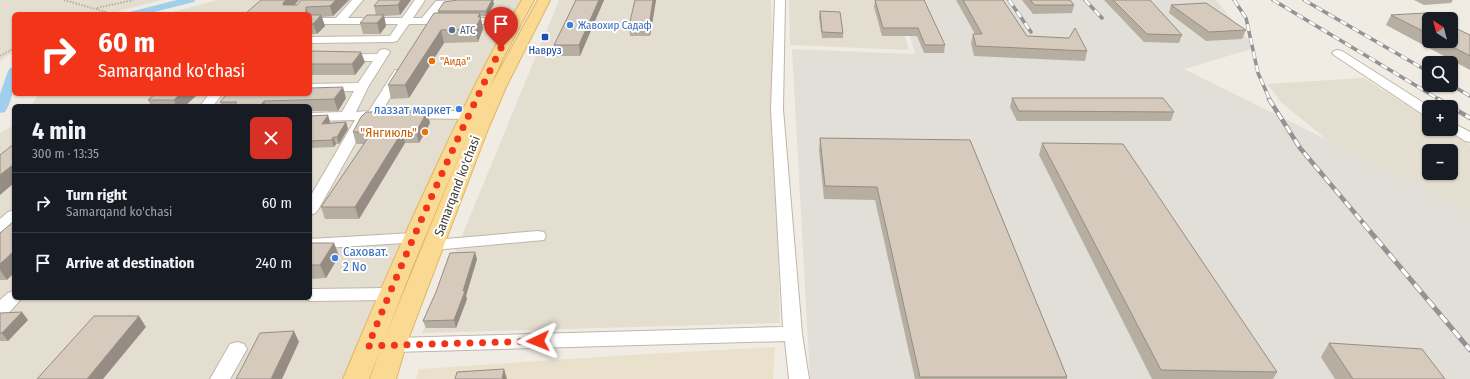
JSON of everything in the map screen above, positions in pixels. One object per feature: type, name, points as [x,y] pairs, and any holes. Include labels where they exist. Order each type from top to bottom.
[{"type":"main road","name":"Samarqand ko'chasi","points":[[356,379],[389,294],[468,115],[515,21],[528,0]]},
{"type":"main road","name":"Samarqand ko'chasi","points":[[382,379],[482,122],[498,87],[544,0]]},
{"type":"main road","points":[[368,346],[394,345]]},
{"type":"street","points":[[339,21],[358,0]]},
{"type":"street","points":[[347,116],[362,87],[380,58],[419,1],[440,2],[460,0]]},
{"type":"street","points":[[780,0],[777,109],[793,334],[799,379]]},
{"type":"street","points":[[424,34],[429,20],[440,2]]},
{"type":"street","points":[[312,21],[515,21]]},
{"type":"street","points":[[312,40],[393,39]]},
{"type":"street","points":[[1338,53],[1422,107]]},
{"type":"street","points":[[312,58],[380,58]]},
{"type":"street","points":[[312,207],[368,115],[407,61]]},
{"type":"street","points":[[312,88],[362,87]]},
{"type":"street","points":[[208,104],[214,96]]},
{"type":"street","points":[[312,117],[368,115],[468,115]]},
{"type":"street","points":[[1458,130],[1470,138]]},
{"type":"street","points":[[0,227],[12,217]]},
{"type":"street","points":[[434,245],[538,236]]},
{"type":"street","points":[[312,244],[413,238]]},
{"type":"street","points":[[312,295],[389,294]]},
{"type":"street","points":[[394,345],[793,334]]},
{"type":"street","points":[[220,379],[237,349]]},
{"type":"path","points":[[64,0],[106,12]]},
{"type":"path","points":[[96,8],[133,0]]},
{"type":"path","points":[[0,56],[12,49]]},
{"type":"shaded area","points":[[0,0],[162,0],[116,12],[12,12],[12,53],[0,61]]},
{"type":"shaded area","points":[[217,0],[528,0],[356,379],[0,379],[0,133],[12,126],[12,300],[312,300],[312,104],[32,104],[38,96],[312,96],[312,12],[172,12]]},
{"type":"shaded area","points":[[559,0],[771,0],[780,323],[422,333]]},
{"type":"shaded area","points":[[789,0],[894,0],[909,50],[790,45]]},
{"type":"shaded area","points":[[900,0],[1216,0],[1255,48],[1184,69],[1470,210],[1470,379],[810,379],[792,49],[915,54]]},
{"type":"shaded area","points":[[1364,78],[1422,115],[1422,136],[1456,136],[1470,145],[1470,236],[1348,157],[1282,103],[1267,84]]},
{"type":"shaded area","points":[[775,347],[773,379],[416,379],[419,369]]},
{"type":"building","points":[[261,0],[286,0],[283,5],[297,5],[301,0],[336,0],[330,6],[306,7],[306,12],[247,12]]},
{"type":"building","points":[[379,0],[401,0],[398,5],[374,6]]},
{"type":"building","points":[[458,0],[492,0],[486,11],[438,11],[444,2]]},
{"type":"building","points":[[576,0],[599,0],[579,45],[554,45]]},
{"type":"building","points":[[635,0],[653,0],[649,26],[629,26]]},
{"type":"building","points":[[875,0],[924,0],[945,45],[925,45],[918,28],[883,28]]},
{"type":"building","points":[[963,0],[1003,0],[1027,36],[1069,38],[1075,28],[1087,51],[976,46],[973,34],[982,34]]},
{"type":"building","points":[[1030,0],[1070,0],[1074,5],[1035,5]]},
{"type":"building","points":[[1113,0],[1150,0],[1182,35],[1147,34]]},
{"type":"building","points":[[1206,3],[1246,30],[1209,32],[1171,5]]},
{"type":"building","points":[[820,11],[840,12],[843,33],[822,32]]},
{"type":"building","points":[[434,13],[480,13],[478,17],[481,17],[475,29],[441,30],[405,85],[388,85]]},
{"type":"building","points":[[1422,13],[1422,30],[1391,15]]},
{"type":"building","points":[[312,15],[321,15],[313,24]]},
{"type":"building","points":[[367,15],[384,15],[377,23],[360,23]]},
{"type":"building","points":[[1458,29],[1470,35],[1470,56],[1455,48],[1458,48]]},
{"type":"building","points":[[312,51],[361,52],[352,64],[312,64]]},
{"type":"building","points":[[343,87],[334,99],[264,101],[262,104],[235,104],[237,102],[220,102],[225,96],[312,96],[312,88]]},
{"type":"building","points":[[153,96],[178,96],[174,100],[148,100]]},
{"type":"building","points":[[1012,98],[1163,98],[1174,112],[1019,111]]},
{"type":"building","points":[[366,112],[427,112],[416,132],[402,132],[355,207],[321,207],[372,132],[353,132],[361,117]]},
{"type":"building","points":[[328,115],[322,124],[346,122],[337,137],[333,137],[332,140],[312,141],[312,116]]},
{"type":"building","points":[[820,138],[970,140],[1067,377],[920,377],[877,187],[825,186]]},
{"type":"building","points":[[1042,143],[1123,144],[1277,372],[1161,370]]},
{"type":"building","points":[[12,146],[12,166],[0,175],[0,155]]},
{"type":"building","points":[[12,223],[12,253],[0,264],[0,233]]},
{"type":"building","points":[[312,243],[334,243],[320,265],[312,265]]},
{"type":"building","points":[[475,252],[463,291],[465,291],[454,320],[423,321],[436,292],[450,253]]},
{"type":"building","points":[[22,312],[2,333],[0,333],[0,313]]},
{"type":"building","points":[[94,316],[139,316],[87,379],[37,379]]},
{"type":"building","points":[[294,331],[271,379],[236,379],[260,333]]},
{"type":"building","points":[[1329,343],[1422,349],[1445,379],[1353,379]]},
{"type":"building","points":[[504,369],[502,379],[455,379],[457,372]]},
{"type":"waterway","points":[[141,12],[190,0]]},
{"type":"waterway","points":[[0,109],[12,77]]},
{"type":"railway","points":[[1009,0],[1031,32]]},
{"type":"railway","points":[[1085,0],[1102,18]]},
{"type":"railway","points":[[1234,0],[1246,18],[1258,73],[1270,100]]},
{"type":"railway","points":[[1273,0],[1440,100]]},
{"type":"railway","points":[[1304,0],[1422,68]]},
{"type":"railway","points":[[1458,89],[1470,96]]},
{"type":"railway","points":[[1269,99],[1300,148],[1364,224]]},
{"type":"railway","points":[[1438,99],[1470,118]]},
{"type":"railway","points":[[1363,223],[1470,350]]},
{"type":"place","name":"Жавохир Садаф","points":[[570,25]]},
{"type":"place","name":"АТС","points":[[452,30]]},
{"type":"place","name":"Навруз","points":[[545,37]]},
{"type":"place","name":"\"Аида\"","points":[[432,61]]},
{"type":"place","name":"лаззат маркет","points":[[459,109]]},
{"type":"place","name":"\"Янгиюль\"","points":[[425,132]]},
{"type":"place","name":"Саховат. 2 No","points":[[335,258]]},
{"type":"route","points":[[501,48],[468,115],[389,294],[368,346],[538,341]]}]
